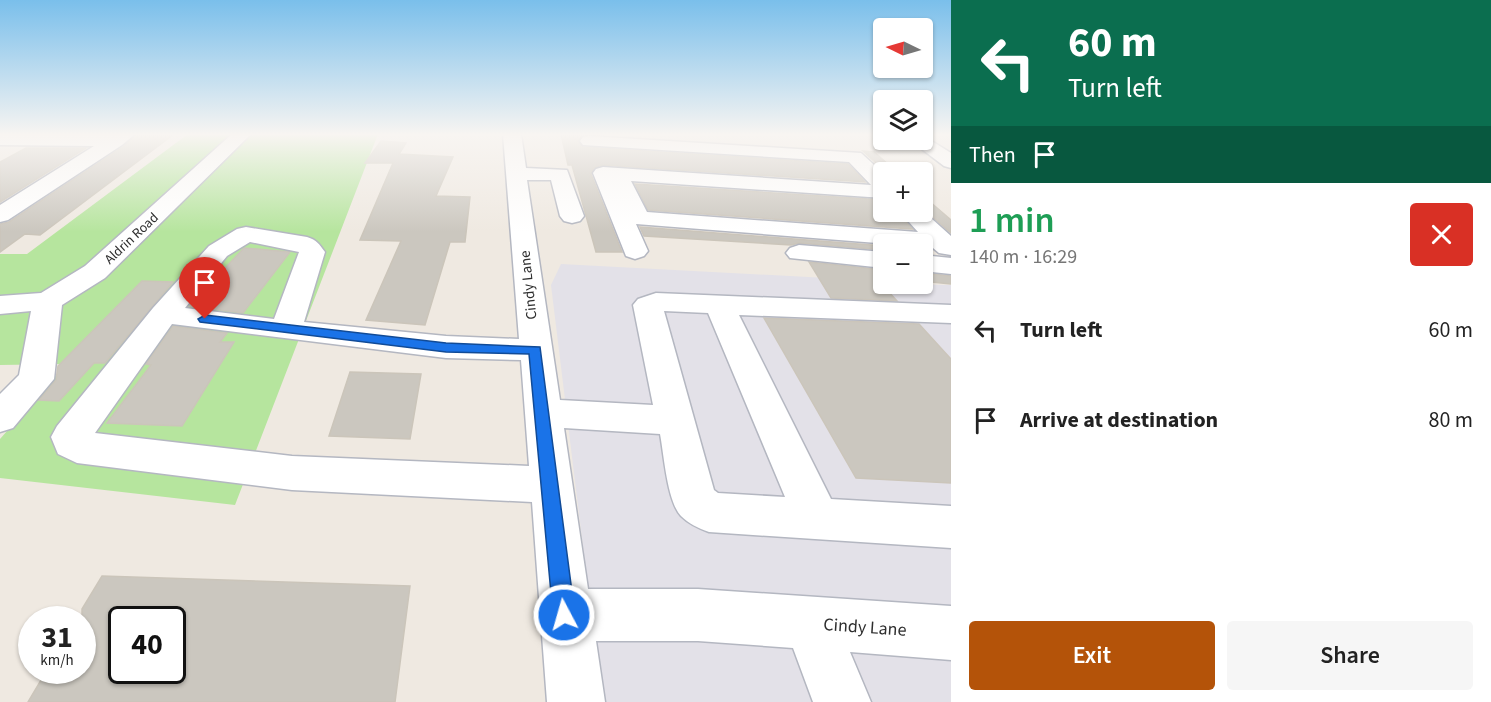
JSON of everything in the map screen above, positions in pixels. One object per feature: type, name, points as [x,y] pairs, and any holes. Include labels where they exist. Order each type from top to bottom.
[{"type":"street","points":[[0,215],[75,167]]},
{"type":"street","name":"Aldrin Road","points":[[0,304],[48,301],[95,272],[207,167]]},
{"type":"street","name":"Cindy Lane","points":[[515,167],[564,615],[576,702]]},
{"type":"street","points":[[516,174],[586,167]]},
{"type":"street","points":[[572,216],[593,167]]},
{"type":"street","points":[[593,167],[635,250]]},
{"type":"street","points":[[594,167],[639,218],[771,228],[946,246]]},
{"type":"street","points":[[597,167],[820,209]]},
{"type":"street","points":[[602,167],[873,191]]},
{"type":"street","points":[[608,167],[873,180]]},
{"type":"street","points":[[916,222],[946,246]]},
{"type":"street","points":[[771,228],[784,252],[873,259]]},
{"type":"street","points":[[286,330],[312,252],[307,245],[246,234],[218,251],[164,314],[71,437],[72,442],[77,447],[292,473],[550,485]]},
{"type":"street","points":[[933,264],[951,266]]},
{"type":"street","points":[[0,418],[36,379],[48,301]]},
{"type":"street","points":[[951,314],[656,302],[648,305],[695,501],[709,513],[951,526]]},
{"type":"street","points":[[719,304],[817,518]]},
{"type":"street","points":[[164,314],[446,347],[535,350]]},
{"type":"street","points":[[542,413],[677,421]]},
{"type":"street","name":"Cindy Lane","points":[[564,615],[698,615],[951,633]]},
{"type":"street","points":[[810,624],[842,702]]},
{"type":"shaded area","points":[[561,264],[873,280],[873,294],[933,294],[933,285],[951,285],[951,702],[602,702],[551,285]]},
{"type":"green space","points":[[144,167],[365,167],[235,505],[0,478],[0,439],[66,364],[0,365],[0,254],[27,254]]},
{"type":"building","points":[[0,167],[56,167],[0,202]]},
{"type":"building","points":[[93,167],[131,167],[40,235],[25,234],[0,252],[0,224],[9,222]]},
{"type":"building","points":[[391,167],[449,167],[436,196],[470,197],[465,242],[450,242],[425,325],[366,320],[401,241],[360,240]]},
{"type":"building","points":[[572,167],[597,167],[591,174],[622,252],[596,252]]},
{"type":"building","points":[[629,167],[851,167],[865,182]]},
{"type":"building","points":[[635,184],[873,199],[873,222],[907,222],[913,229],[648,210]]},
{"type":"building","points":[[933,204],[951,220],[951,233],[933,217]]},
{"type":"building","points":[[640,227],[873,245],[873,249],[799,243],[791,245],[644,236]]},
{"type":"building","points":[[244,248],[290,252],[243,313],[189,306],[208,283],[211,283]]},
{"type":"building","points":[[809,262],[873,269],[873,294],[891,294],[897,301],[831,298]]},
{"type":"building","points":[[933,274],[951,276],[951,284],[933,282]]},
{"type":"building","points":[[142,281],[173,282],[105,363],[94,363],[59,401],[39,400],[56,380],[58,366]]},
{"type":"building","points":[[764,318],[919,324],[951,359],[951,483],[856,478]]},
{"type":"building","points":[[173,326],[227,333],[220,342],[234,342],[182,426],[107,423],[151,365],[146,364]]},
{"type":"building","points":[[350,372],[421,374],[410,439],[329,436]]},
{"type":"building","points":[[102,576],[410,586],[395,702],[28,702],[39,684],[96,684],[96,606],[84,606]]},
{"type":"route","points":[[205,319],[446,347],[535,350],[564,615]]}]
